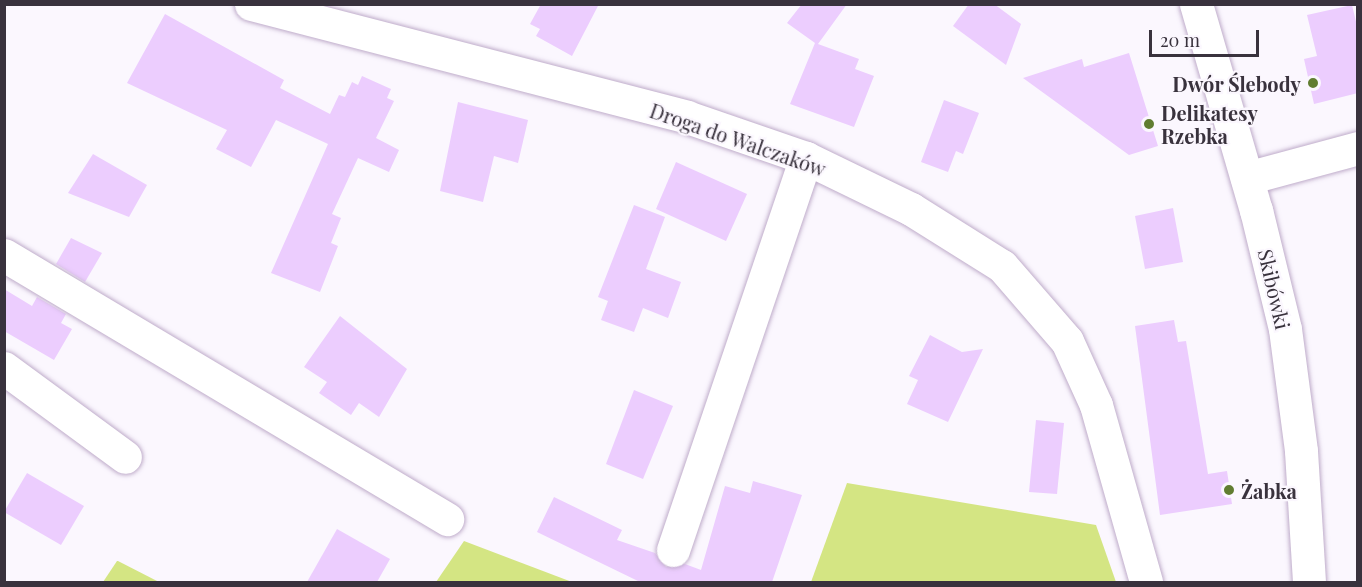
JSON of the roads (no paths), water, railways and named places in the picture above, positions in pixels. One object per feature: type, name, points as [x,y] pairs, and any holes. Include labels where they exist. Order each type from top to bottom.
[{"type":"street","name":"Droga do Walczaków","points":[[251,4],[687,117],[806,158],[911,209],[1002,266],[1067,341],[1096,405],[1146,582]]},
{"type":"street","name":"Skibówki","points":[[1196,4],[1247,178],[1291,365],[1309,582]]},
{"type":"street","points":[[1247,178],[1358,148]]},
{"type":"street","points":[[673,550],[806,158]]},
{"type":"street","points":[[4,255],[447,519]]},
{"type":"street","points":[[4,368],[125,458]]},
{"type":"place","name":"Dwór Ślebody","points":[[1313,83]]},
{"type":"place","name":"Delikatesy Rzebka","points":[[1149,124]]},
{"type":"place","name":"Żabka","points":[[1229,490]]}]
